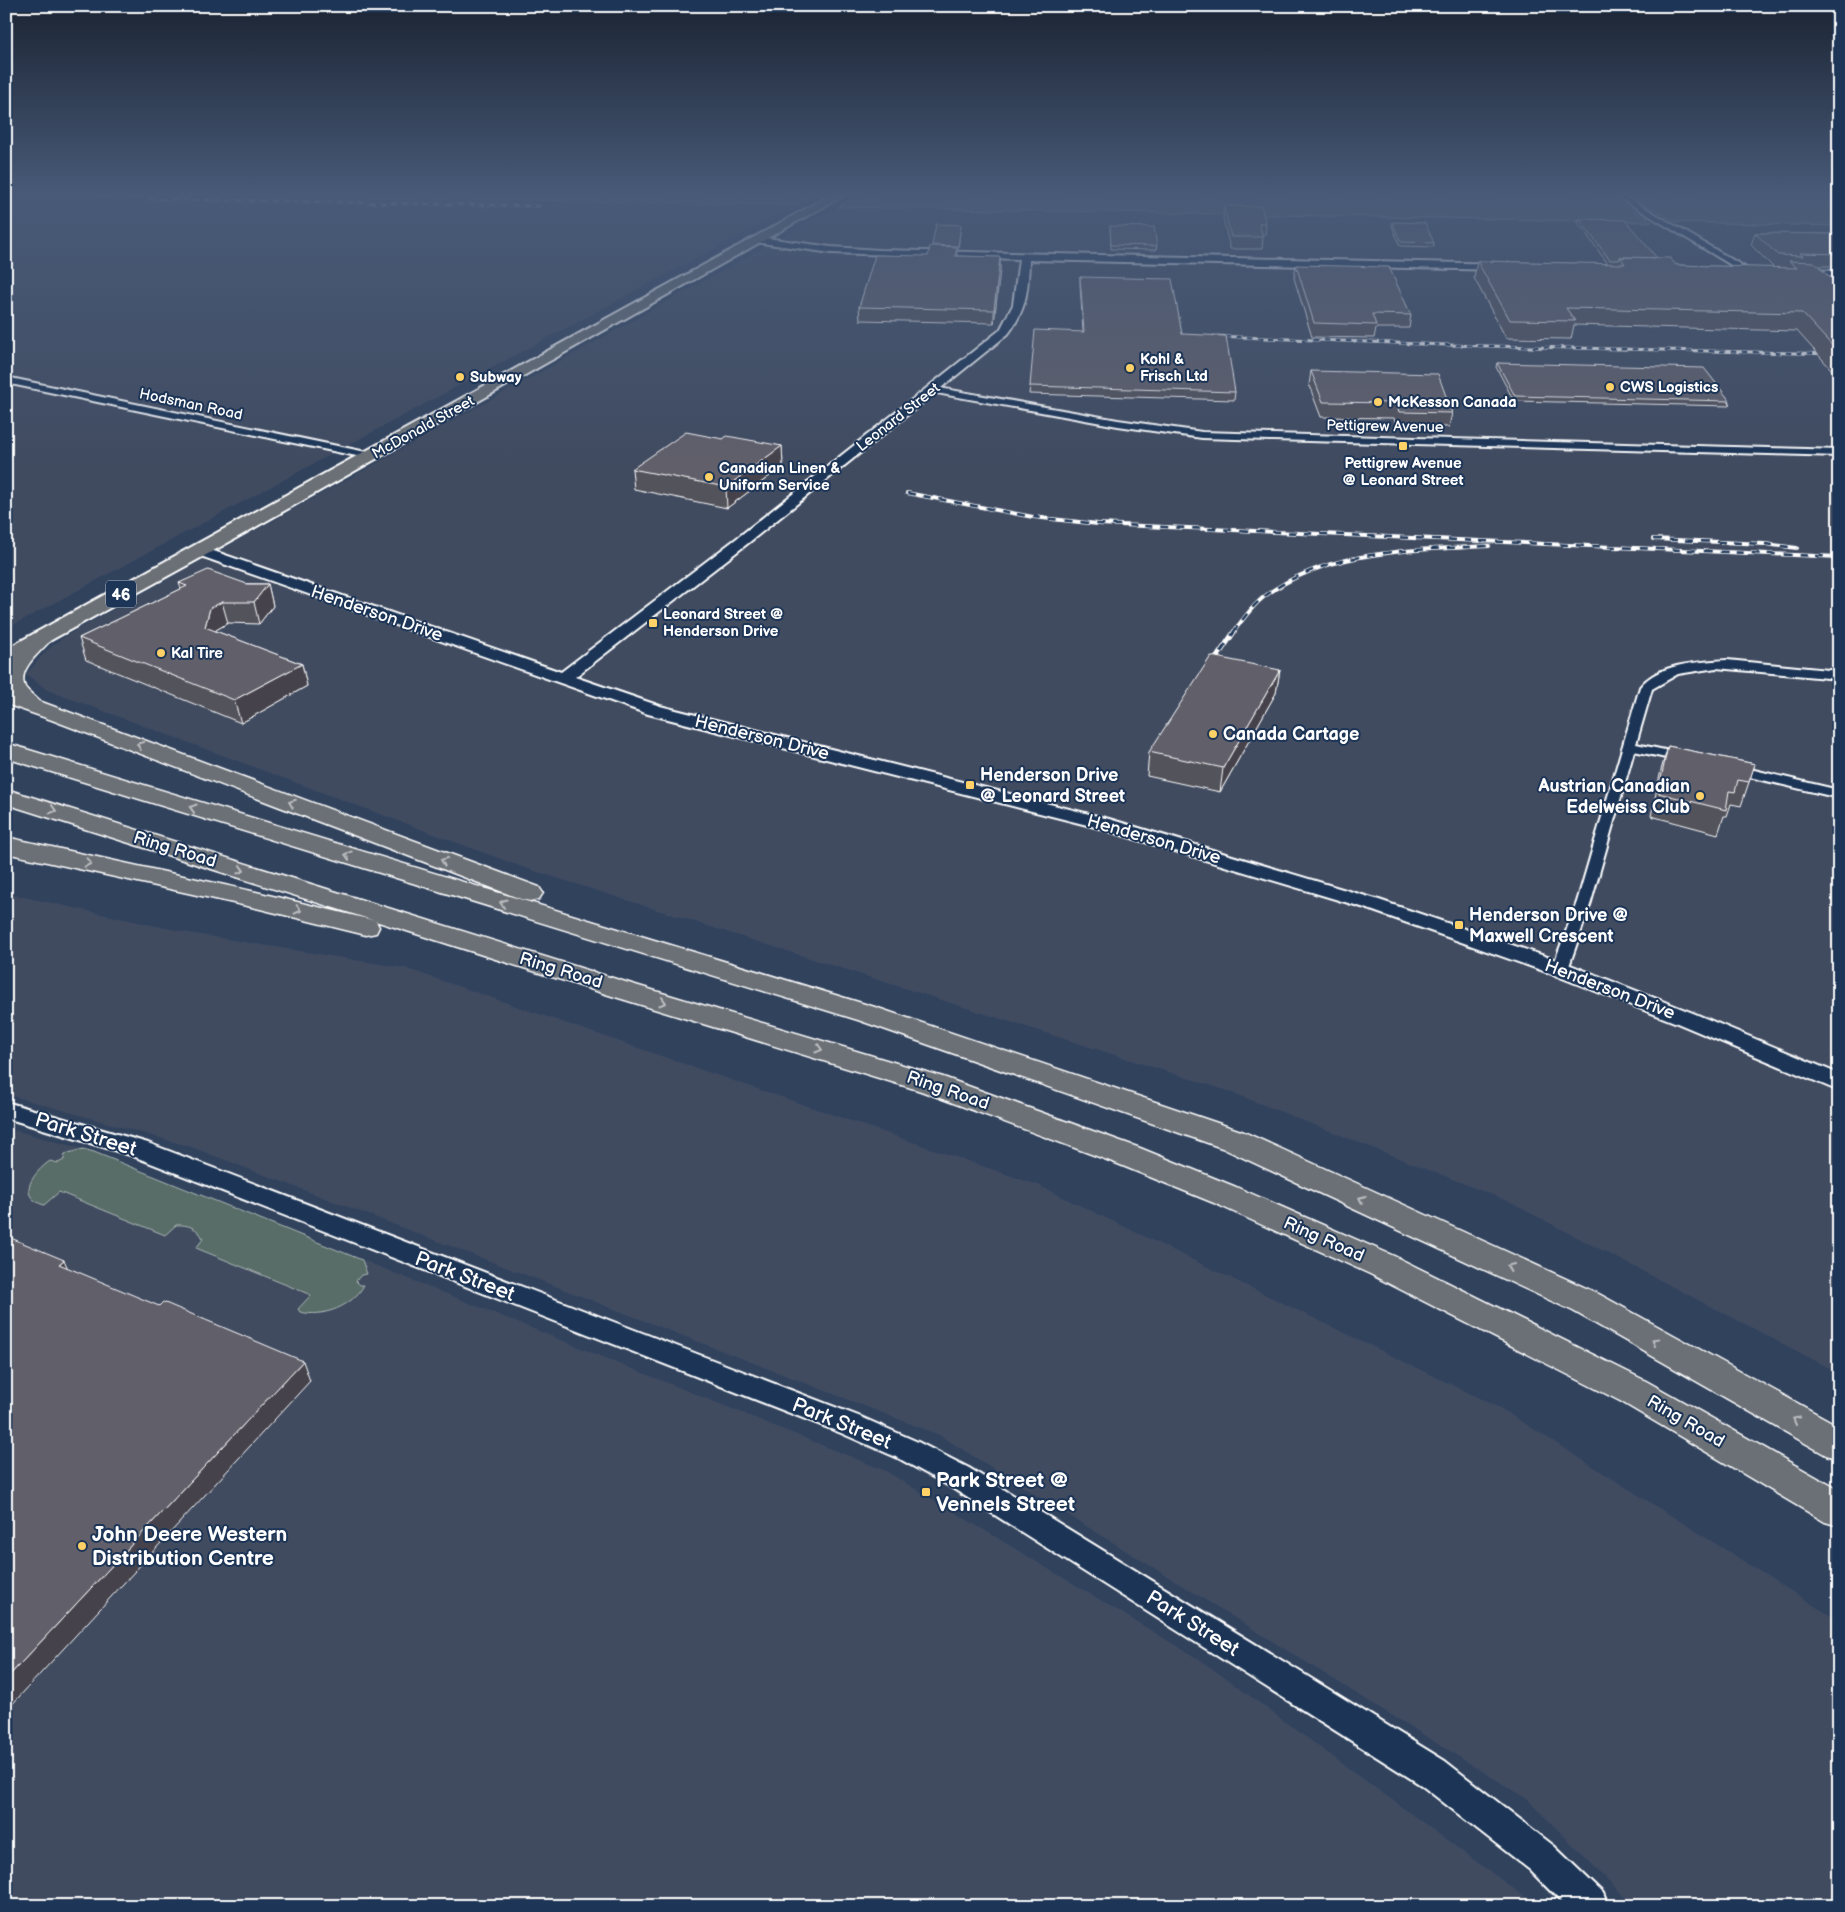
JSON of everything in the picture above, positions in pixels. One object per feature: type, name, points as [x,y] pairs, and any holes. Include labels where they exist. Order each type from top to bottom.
[{"type":"highway","points":[[6,649],[42,637]]},
{"type":"highway","points":[[30,704],[15,690],[13,681],[21,659],[42,637]]},
{"type":"highway","points":[[6,696],[528,893],[868,1014],[1233,1140],[1585,1302],[1839,1444]]},
{"type":"highway","points":[[6,750],[868,1014]]},
{"type":"highway","name":"Ring Road","points":[[6,796],[622,990],[932,1084],[1129,1156],[1225,1195],[1382,1265],[1632,1391],[1839,1510]]},
{"type":"highway","points":[[6,845],[266,902],[622,990]]},
{"type":"main road","name":"McDonald Street","points":[[6,657],[679,284]]},
{"type":"street","name":"Leonard Street","points":[[563,678],[742,541],[934,390],[1004,332],[1014,321],[1020,307],[1022,284]]},
{"type":"street","name":"Hodsman Road","points":[[6,380],[371,456]]},
{"type":"street","name":"Pettigrew Avenue","points":[[934,390],[1202,435],[1839,453]]},
{"type":"street","name":"Henderson Drive","points":[[200,551],[654,710],[1102,823],[1298,881],[1560,969],[1685,1018],[1839,1083]]},
{"type":"street","points":[[1560,969],[1584,902],[1646,687],[1654,680],[1673,670],[1727,664],[1839,675]]},
{"type":"street","points":[[1629,746],[1694,761]]},
{"type":"street","points":[[1722,767],[1839,794]]},
{"type":"street","name":"Park Street","points":[[6,1110],[139,1149],[851,1425],[908,1450],[959,1477],[1434,1773],[1542,1858],[1590,1906]]},
{"type":"shaded area","points":[[6,284],[648,284],[6,629]]},
{"type":"shaded area","points":[[698,284],[1839,284],[1839,1373],[1505,1200],[1228,1091],[522,867],[47,690],[26,674],[47,650],[64,637]]},
{"type":"shaded area","points":[[6,893],[189,933],[405,968],[1038,1185],[1500,1408],[1839,1621],[1839,1906],[1634,1906],[1527,1799],[939,1435],[191,1147],[6,1094]]},
{"type":"shaded area","points":[[6,1128],[94,1152],[884,1470],[1202,1661],[1537,1906],[6,1906]]},
{"type":"green space","points":[[83,1149],[362,1260],[367,1274],[361,1275],[356,1281],[360,1285],[364,1285],[353,1299],[336,1309],[318,1313],[300,1312],[298,1309],[311,1295],[196,1248],[203,1239],[199,1232],[192,1228],[176,1225],[165,1235],[59,1192],[44,1205],[35,1201],[30,1196],[30,1184],[38,1171],[50,1161],[58,1163],[64,1160],[65,1154]]},
{"type":"building","points":[[866,284],[997,284],[994,310],[859,307]]},
{"type":"building","name":"Kohl & Frisch Ltd","points":[[1081,284],[1173,284],[1182,334],[1226,336],[1235,392],[1030,386],[1035,330],[1084,332]]},
{"type":"building","points":[[1302,284],[1397,284],[1411,315],[1372,314],[1376,325],[1314,323]]},
{"type":"building","points":[[1490,284],[1837,284],[1839,286],[1839,353],[1802,313],[1566,308],[1575,321],[1510,320]]},
{"type":"building","name":"CWS Logistics","points":[[1497,363],[1704,368],[1730,401],[1515,396]]},
{"type":"building","points":[[1311,371],[1438,374],[1452,413],[1399,412],[1396,403],[1323,402]]},
{"type":"building","points":[[686,432],[723,439],[727,436],[782,446],[726,487],[632,469]]},
{"type":"building","points":[[208,570],[247,584],[268,584],[254,602],[222,602],[210,608],[205,627],[302,664],[234,700],[79,638],[187,586],[179,583]]},
{"type":"building","name":"Canada Cartage","points":[[1211,656],[1280,670],[1223,768],[1149,752]]},
{"type":"building","points":[[1668,746],[1755,764],[1749,782],[1738,780],[1735,792],[1729,791],[1726,810],[1658,793]]},
{"type":"building","name":"John Deere Western Distribution Centre","points":[[6,1236],[64,1260],[59,1264],[159,1306],[163,1302],[303,1361],[6,1679]]},
{"type":"railway","points":[[1214,336],[1447,345],[1839,354]]},
{"type":"railway","points":[[907,493],[1033,517],[1098,524],[1839,557]]},
{"type":"railway","points":[[1653,539],[1765,544],[1797,548]]},
{"type":"railway","points":[[1233,633],[1265,596],[1289,581],[1316,569],[1372,555],[1402,551],[1489,546]]},
{"type":"railway","points":[[1209,669],[1234,632]]},
{"type":"place","name":"Kohl & Frisch Ltd","points":[[1130,368]]},
{"type":"place","name":"Subway","points":[[460,377]]},
{"type":"place","name":"CWS Logistics","points":[[1610,387]]},
{"type":"place","name":"McKesson Canada","points":[[1378,402]]},
{"type":"place","name":"Pettigrew Avenue @ Leonard Street","points":[[1403,446]]},
{"type":"place","name":"Canadian Linen & Uniform Service","points":[[709,477]]},
{"type":"place","name":"Leonard Street @ Henderson Drive","points":[[653,623]]},
{"type":"place","name":"Kal Tire","points":[[161,653]]},
{"type":"place","name":"Canada Cartage","points":[[1213,734]]},
{"type":"place","name":"Henderson Drive @ Leonard Street","points":[[970,785]]},
{"type":"place","name":"Austrian Canadian Edelweiss Club","points":[[1700,796]]},
{"type":"place","name":"Henderson Drive @ Maxwell Crescent","points":[[1459,925]]},
{"type":"place","name":"Park Street @ Vennels Street","points":[[926,1492]]},
{"type":"place","name":"John Deere Western Distribution Centre","points":[[82,1546]]}]
